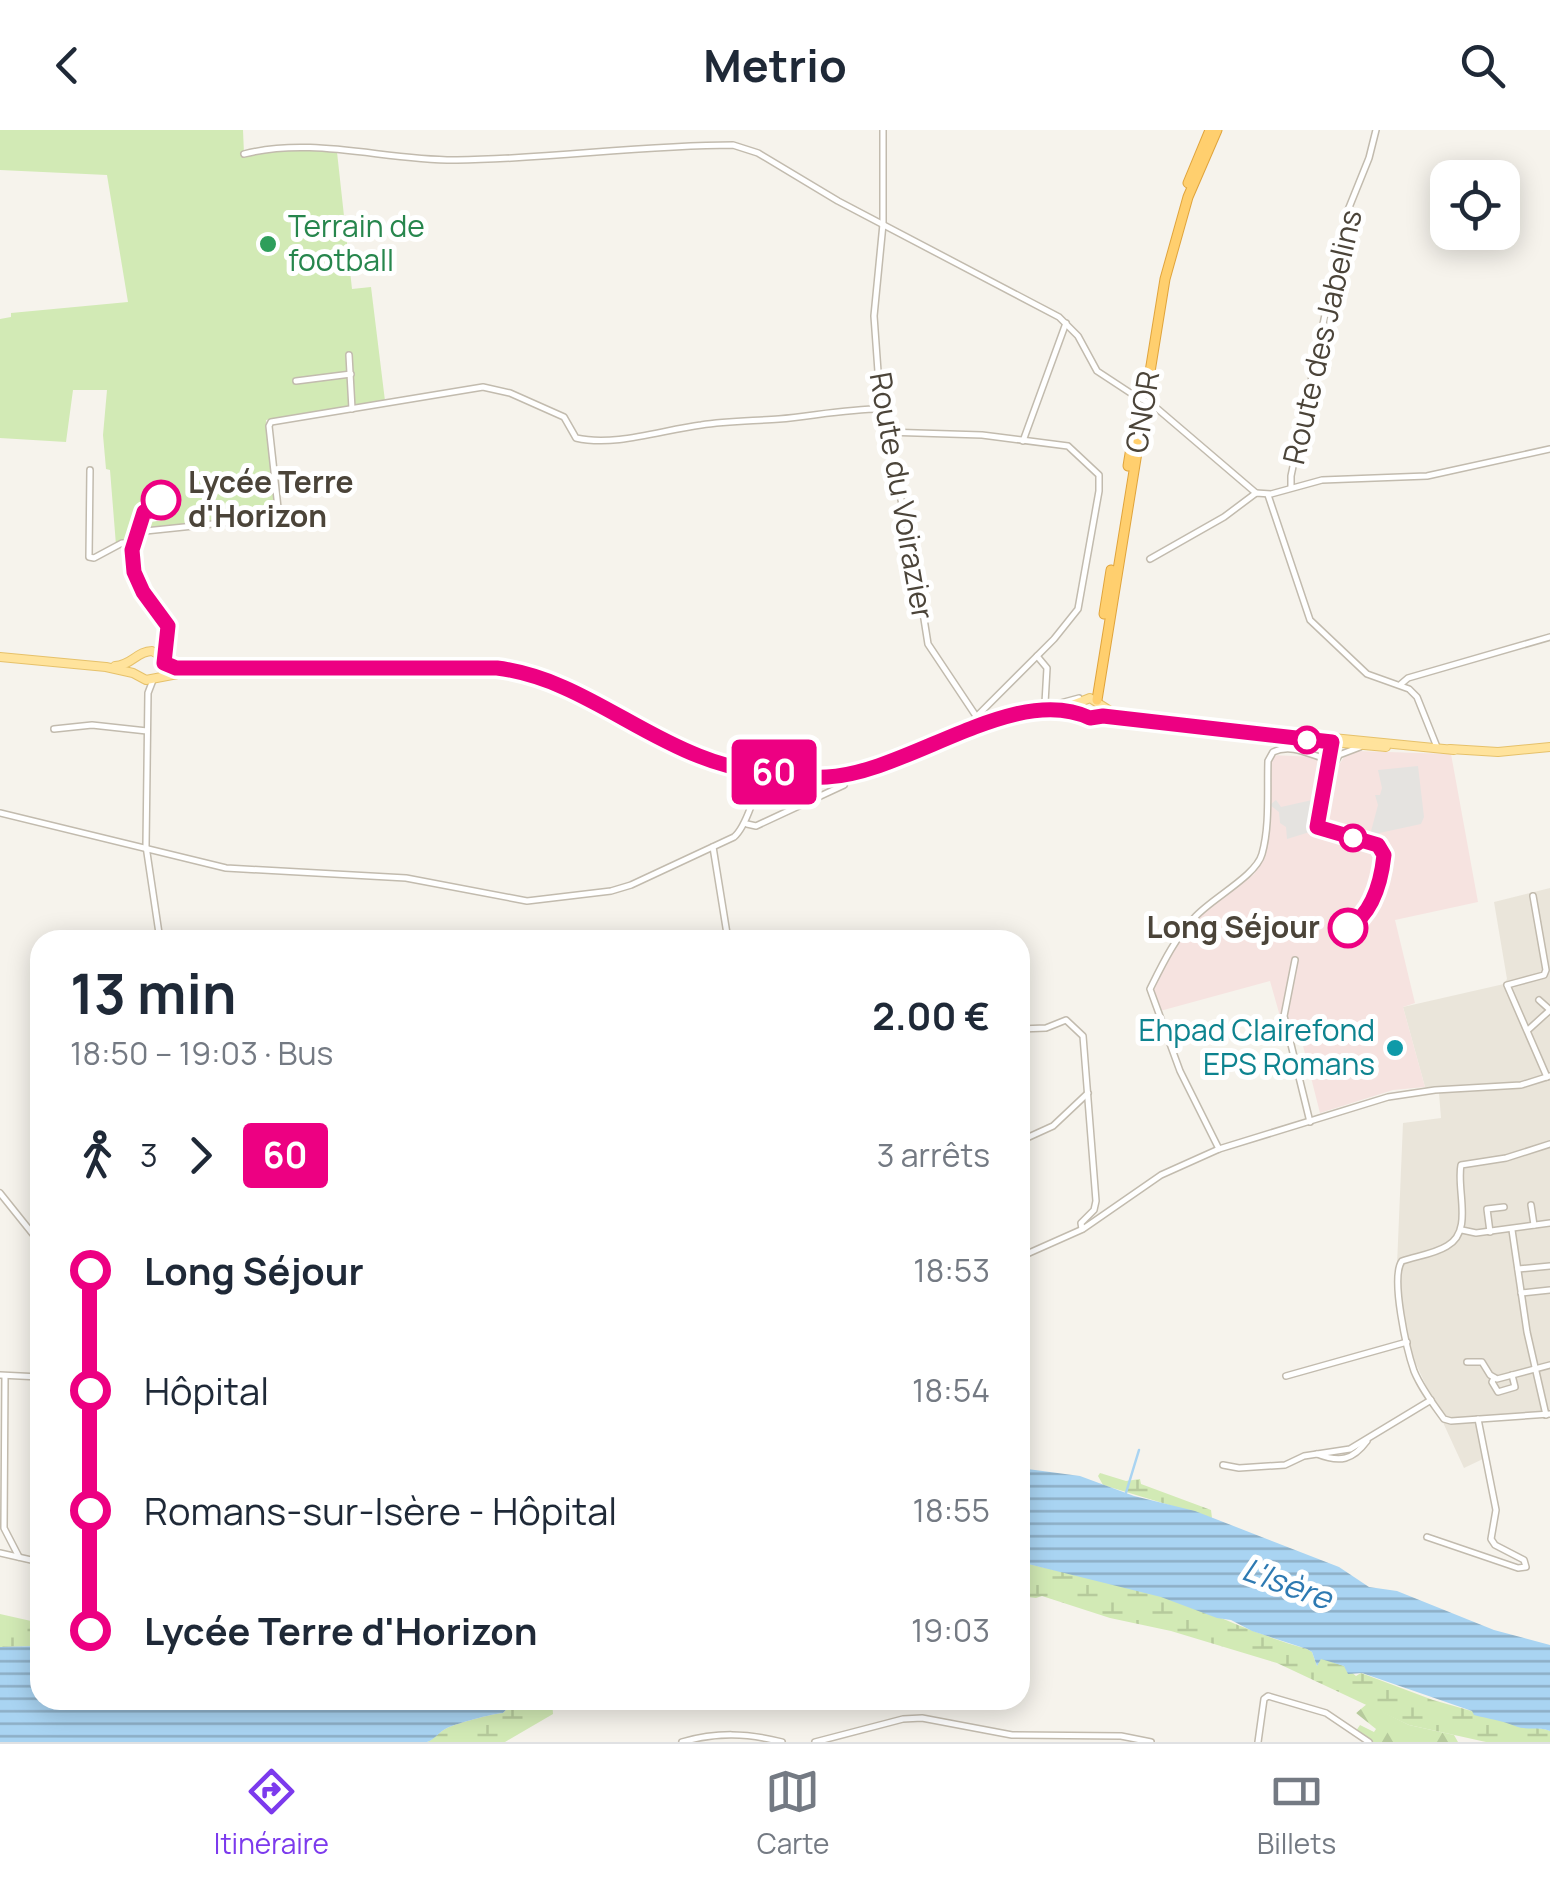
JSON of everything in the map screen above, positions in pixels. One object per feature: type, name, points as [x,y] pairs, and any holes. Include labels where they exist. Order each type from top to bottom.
[{"type":"highway","name":"CNOR","points":[[1089,705],[1160,278],[1208,130]]},
{"type":"highway","name":"CNOR","points":[[1089,705],[1165,278],[1188,197],[1218,130]]},
{"type":"main road","points":[[99,666],[128,664],[144,652],[176,668],[497,668],[566,686],[698,756],[812,777],[860,773],[980,720],[1089,705],[1128,719],[1381,747],[1498,752],[1550,746]]},
{"type":"main road","points":[[0,656],[99,666],[148,677],[208,669]]},
{"type":"main road","points":[[148,677],[161,658]]},
{"type":"main road","points":[[135,660],[148,677]]},
{"type":"main road","points":[[1332,741],[1354,739],[1454,750]]},
{"type":"street","name":"Route du Voirazier","points":[[883,130],[883,224],[874,316],[881,409],[914,556],[928,644],[980,720]]},
{"type":"street","name":"Route des Jabelins","points":[[1291,488],[1309,380],[1346,214],[1370,158],[1376,130]]},
{"type":"street","points":[[244,154],[269,148],[322,148],[402,159],[456,160],[732,146],[758,154],[1066,322],[1097,371],[1153,405],[1256,493],[1268,494],[1322,480],[1427,476],[1550,448]]},
{"type":"street","points":[[1024,440],[1066,322]]},
{"type":"street","points":[[350,355],[352,409]]},
{"type":"street","points":[[296,381],[351,374]]},
{"type":"street","points":[[161,658],[168,626],[143,592],[134,572],[136,532],[146,534],[278,517],[270,423],[483,388],[510,393],[564,416],[576,438],[583,439],[845,409],[881,409]]},
{"type":"street","points":[[885,432],[982,435],[1073,448],[1098,476],[1079,606],[980,720]]},
{"type":"street","points":[[90,470],[90,557],[134,542]]},
{"type":"street","points":[[1150,559],[1256,493]]},
{"type":"street","points":[[1268,494],[1310,620],[1368,674],[1402,684],[1417,697],[1437,747]]},
{"type":"street","points":[[1402,684],[1408,678],[1550,637]]},
{"type":"street","points":[[1037,656],[1047,668],[1045,702],[1089,705]]},
{"type":"street","points":[[148,677],[146,848],[158,930]]},
{"type":"street","points":[[54,729],[92,725],[147,732]]},
{"type":"street","points":[[1332,741],[1334,758]]},
{"type":"street","points":[[1219,1148],[1180,1071],[1150,989],[1186,926],[1258,862],[1263,845],[1268,762],[1273,752],[1293,749],[1334,758],[1360,747],[1381,747]]},
{"type":"street","points":[[0,813],[226,868],[406,878],[528,901],[631,886],[734,837],[746,823],[762,770]]},
{"type":"street","points":[[746,823],[756,826],[844,785]]},
{"type":"street","points":[[713,848],[726,930]]},
{"type":"street","points":[[1030,1252],[1082,1229],[1161,1175],[1219,1148],[1400,1094],[1521,1086],[1549,1077],[1508,985],[1544,975],[1546,970],[1547,956],[1533,896]]},
{"type":"street","points":[[1294,960],[1284,1016],[1310,1122]]},
{"type":"street","points":[[1528,1030],[1550,1009],[1538,1000]]},
{"type":"street","points":[[1030,1029],[1070,1020],[1083,1036],[1096,1201],[1094,1210],[1081,1224],[1082,1229]]},
{"type":"street","points":[[1030,1137],[1052,1126],[1088,1092]]},
{"type":"street","points":[[1512,1230],[1520,1293],[1548,1414],[1447,1420],[1414,1370],[1406,1342],[1399,1264],[1444,1248],[1462,1230],[1462,1165],[1506,1158],[1550,1144]]},
{"type":"street","points":[[0,1193],[30,1230]]},
{"type":"street","points":[[1531,1205],[1534,1224]]},
{"type":"street","points":[[0,1210],[12,1207]]},
{"type":"street","points":[[1490,1232],[1487,1210],[1504,1207]]},
{"type":"street","points":[[1462,1230],[1490,1232],[1550,1222]]},
{"type":"street","points":[[1518,1270],[1550,1266]]},
{"type":"street","points":[[1520,1293],[1550,1290]]},
{"type":"street","points":[[1286,1376],[1406,1342]]},
{"type":"street","points":[[1467,1362],[1482,1362],[1494,1378],[1492,1382],[1498,1392],[1515,1386],[1512,1375]]},
{"type":"street","points":[[1494,1378],[1550,1365]]},
{"type":"street","points":[[19,1557],[4,1528],[3,1376],[30,1376]]},
{"type":"street","points":[[1223,1465],[1285,1466],[1314,1453],[1350,1449],[1431,1400]]},
{"type":"street","points":[[1427,1538],[1518,1568],[1526,1567],[1524,1560],[1490,1539],[1496,1510],[1478,1436],[1478,1419]]},
{"type":"street","points":[[1314,1453],[1340,1461],[1353,1456],[1370,1437]]},
{"type":"street","points":[[0,1553],[30,1560]]},
{"type":"street","points":[[1258,1742],[1264,1700],[1268,1696],[1332,1715],[1370,1742]]},
{"type":"street","points":[[815,1742],[903,1719],[922,1718],[1052,1739],[1129,1737],[1151,1742]]},
{"type":"street","points":[[682,1742],[724,1734],[755,1735],[782,1742]]},
{"type":"shaded area","points":[[1356,751],[1451,754],[1478,902],[1395,920],[1415,1003],[1403,1007],[1425,1087],[1393,1090],[1320,1113],[1299,1030],[1285,1034],[1270,981],[1160,1011],[1152,990],[1168,956],[1205,909],[1254,874],[1264,856],[1271,755],[1315,757],[1327,767],[1337,768],[1344,757]]},
{"type":"shaded area","points":[[1418,766],[1424,817],[1421,824],[1370,835],[1378,805],[1375,795],[1380,795],[1382,788],[1378,770]]},
{"type":"shaded area","points":[[1321,798],[1313,831],[1287,839],[1279,812],[1270,805],[1276,800],[1281,807]]},
{"type":"shaded area","points":[[1550,888],[1550,1412],[1482,1420],[1485,1458],[1464,1468],[1405,1340],[1397,1265],[1403,1123],[1441,1118],[1439,1093],[1425,1087],[1403,1007],[1504,984],[1507,979],[1494,902]]},
{"type":"green space","points":[[0,130],[243,130],[244,154],[303,148],[337,152],[352,289],[371,287],[385,401],[266,420],[278,512],[274,515],[140,530],[142,523],[138,521],[133,534],[116,545],[103,435],[107,390],[73,390],[66,442],[0,438],[0,319],[11,317],[11,313],[128,302],[107,175],[0,170]]},
{"type":"green space","points":[[1100,1473],[1126,1481],[1140,1479],[1141,1484],[1211,1510],[1212,1518],[1103,1485]]},
{"type":"green space","points":[[1030,1564],[1139,1589],[1307,1649],[1317,1666],[1321,1658],[1344,1666],[1356,1676],[1361,1673],[1433,1700],[1519,1726],[1545,1729],[1550,1731],[1550,1742],[1486,1742],[1409,1725],[1277,1663],[1042,1596],[1030,1597]]},
{"type":"green space","points":[[0,1614],[30,1621],[30,1646],[0,1647]]},
{"type":"green space","points":[[1367,1704],[1409,1725],[1454,1735],[1458,1742],[1371,1742],[1356,1731],[1360,1725],[1374,1732],[1376,1729],[1356,1713]]},
{"type":"green space","points":[[553,1710],[553,1714],[505,1742],[427,1742],[452,1726],[503,1713]]},
{"type":"water","name":"L'Isère","points":[[1030,1469],[1080,1476],[1134,1496],[1195,1511],[1339,1567],[1369,1587],[1397,1591],[1494,1630],[1550,1645],[1550,1731],[1474,1715],[1472,1711],[1362,1673],[1348,1674],[1344,1666],[1321,1659],[1317,1666],[1307,1649],[1161,1597],[1030,1564]]},
{"type":"water","points":[[30,1646],[30,1710],[506,1710],[452,1726],[427,1742],[0,1742],[0,1647]]},
{"type":"waterway","points":[[1125,1496],[1139,1450]]},
{"type":"bus line","name":"60","points":[[161,500],[160,508],[144,512],[132,558],[143,592],[168,626],[170,633],[162,658],[171,667],[497,668],[535,674],[566,686],[698,756],[722,764],[812,777],[875,769],[1004,717],[1058,711],[1079,713],[1086,718],[1103,716],[1217,727],[1332,742],[1317,827],[1378,845],[1384,855],[1377,890],[1368,909],[1348,928]]},
{"type":"place","name":"Terrain de football","points":[[268,244]]},
{"type":"place","name":"Lycée Terre d'Horizon","points":[[161,500]]},
{"type":"place","name":"Long Séjour","points":[[1348,928]]},
{"type":"place","name":"Ehpad Clairefond EPS Romans","points":[[1395,1048]]}]
